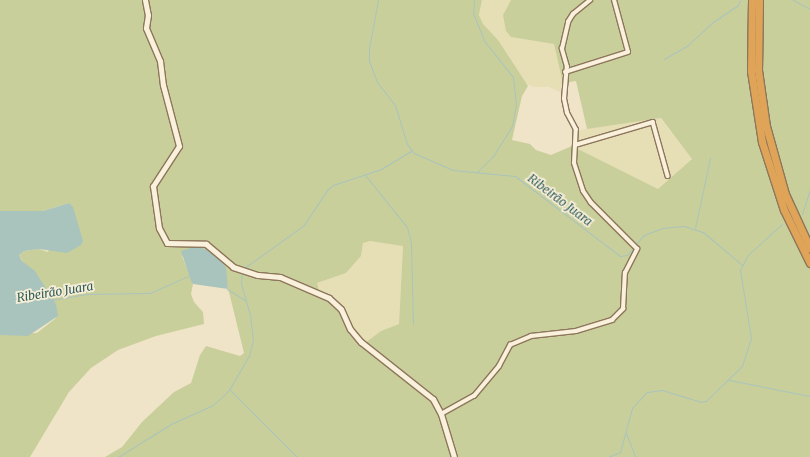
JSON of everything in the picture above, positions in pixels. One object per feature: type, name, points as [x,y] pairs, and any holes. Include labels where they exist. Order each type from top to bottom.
[{"type":"highway","points":[[752,0],[751,71],[762,142],[781,203],[810,264]]},
{"type":"highway","points":[[759,0],[758,70],[766,126],[785,194],[810,248]]},
{"type":"street","points":[[145,0],[148,15],[146,28],[160,61],[163,85],[180,146],[153,186],[159,228],[167,243],[206,244],[233,267],[258,275],[280,277],[329,298],[341,309],[350,329],[361,342],[433,398],[441,414],[454,457]]},
{"type":"street","points":[[441,414],[474,396],[499,366],[510,345],[531,336],[576,331],[612,320],[623,309],[626,273],[638,248],[591,203],[583,191],[575,169],[576,130],[567,113],[564,99],[565,72],[562,49],[568,22],[573,14],[590,0]]},
{"type":"street","points":[[565,72],[628,52],[614,0]]},
{"type":"street","points":[[575,145],[653,122],[668,176]]},
{"type":"shaded area","points":[[482,0],[511,0],[503,15],[511,37],[554,44],[563,81],[560,92],[549,87],[533,87],[524,82],[498,40],[483,24],[479,15]]},
{"type":"shaded area","points":[[660,118],[692,159],[658,189],[572,146],[579,130]]},
{"type":"shaded area","points":[[370,241],[403,245],[399,324],[381,331],[365,343],[358,344],[349,333],[339,308],[319,290],[317,283],[346,273],[361,256],[363,243]]},
{"type":"green space","points":[[0,0],[482,0],[479,15],[483,24],[498,40],[528,86],[522,96],[512,140],[530,144],[536,150],[551,155],[572,146],[658,189],[692,159],[661,118],[587,129],[576,81],[563,83],[554,44],[511,37],[506,31],[503,15],[511,0],[810,0],[810,457],[105,457],[122,447],[142,422],[174,392],[191,383],[200,355],[206,346],[240,356],[244,353],[226,280],[226,268],[182,256],[193,284],[191,294],[194,302],[203,312],[204,324],[156,336],[118,350],[91,368],[69,392],[30,457],[0,457],[0,335],[37,333],[56,318],[19,255],[24,251],[39,249],[48,252],[69,203],[43,211],[0,211]],"holes":[[[370,241],[403,246],[399,324],[381,331],[365,343],[358,344],[349,333],[335,299],[324,295],[319,290],[317,283],[346,273],[361,256],[363,243]]]},
{"type":"water","points":[[69,203],[73,207],[83,241],[81,245],[67,253],[39,249],[24,251],[19,255],[22,261],[35,271],[56,304],[58,316],[28,336],[0,335],[0,211],[43,211]]},
{"type":"water","points":[[197,246],[207,250],[221,260],[226,268],[228,289],[193,284],[181,251]]},
{"type":"waterway","name":"Ribeirão Juara","points":[[378,0],[369,48],[369,61],[377,82],[395,105],[407,144],[414,153],[453,170],[515,176],[620,256],[627,255],[644,235],[662,228],[684,226],[703,232],[742,265]]},
{"type":"waterway","points":[[474,0],[473,13],[485,42],[513,77],[516,104],[512,126],[493,156],[477,172]]},
{"type":"waterway","points":[[664,59],[688,45],[713,22],[738,5],[740,0]]},
{"type":"waterway","points":[[793,0],[810,9]]},
{"type":"waterway","name":"Ribeirão Juara","points":[[243,269],[304,225],[327,190],[333,185],[381,169],[411,151]]},
{"type":"waterway","points":[[695,228],[710,158]]},
{"type":"waterway","points":[[365,175],[407,227],[411,243],[413,324]]},
{"type":"waterway","name":"Ribeirão Juara","points":[[802,214],[810,189]]},
{"type":"waterway","points":[[608,457],[620,452],[632,408],[647,392],[662,390],[701,402],[706,401],[742,366],[751,338],[740,270],[748,255],[782,224]]},
{"type":"waterway","points":[[118,457],[171,424],[213,405],[229,390],[249,356],[253,340],[250,315],[241,283],[242,271]]},
{"type":"waterway","name":"Ribeirão Juara","points":[[52,300],[86,294],[150,293],[188,276]]},
{"type":"waterway","name":"Ribeirão Juara","points":[[227,289],[246,301]]},
{"type":"waterway","points":[[729,380],[810,396]]},
{"type":"waterway","points":[[230,390],[297,457]]},
{"type":"waterway","points":[[626,433],[635,457]]}]
